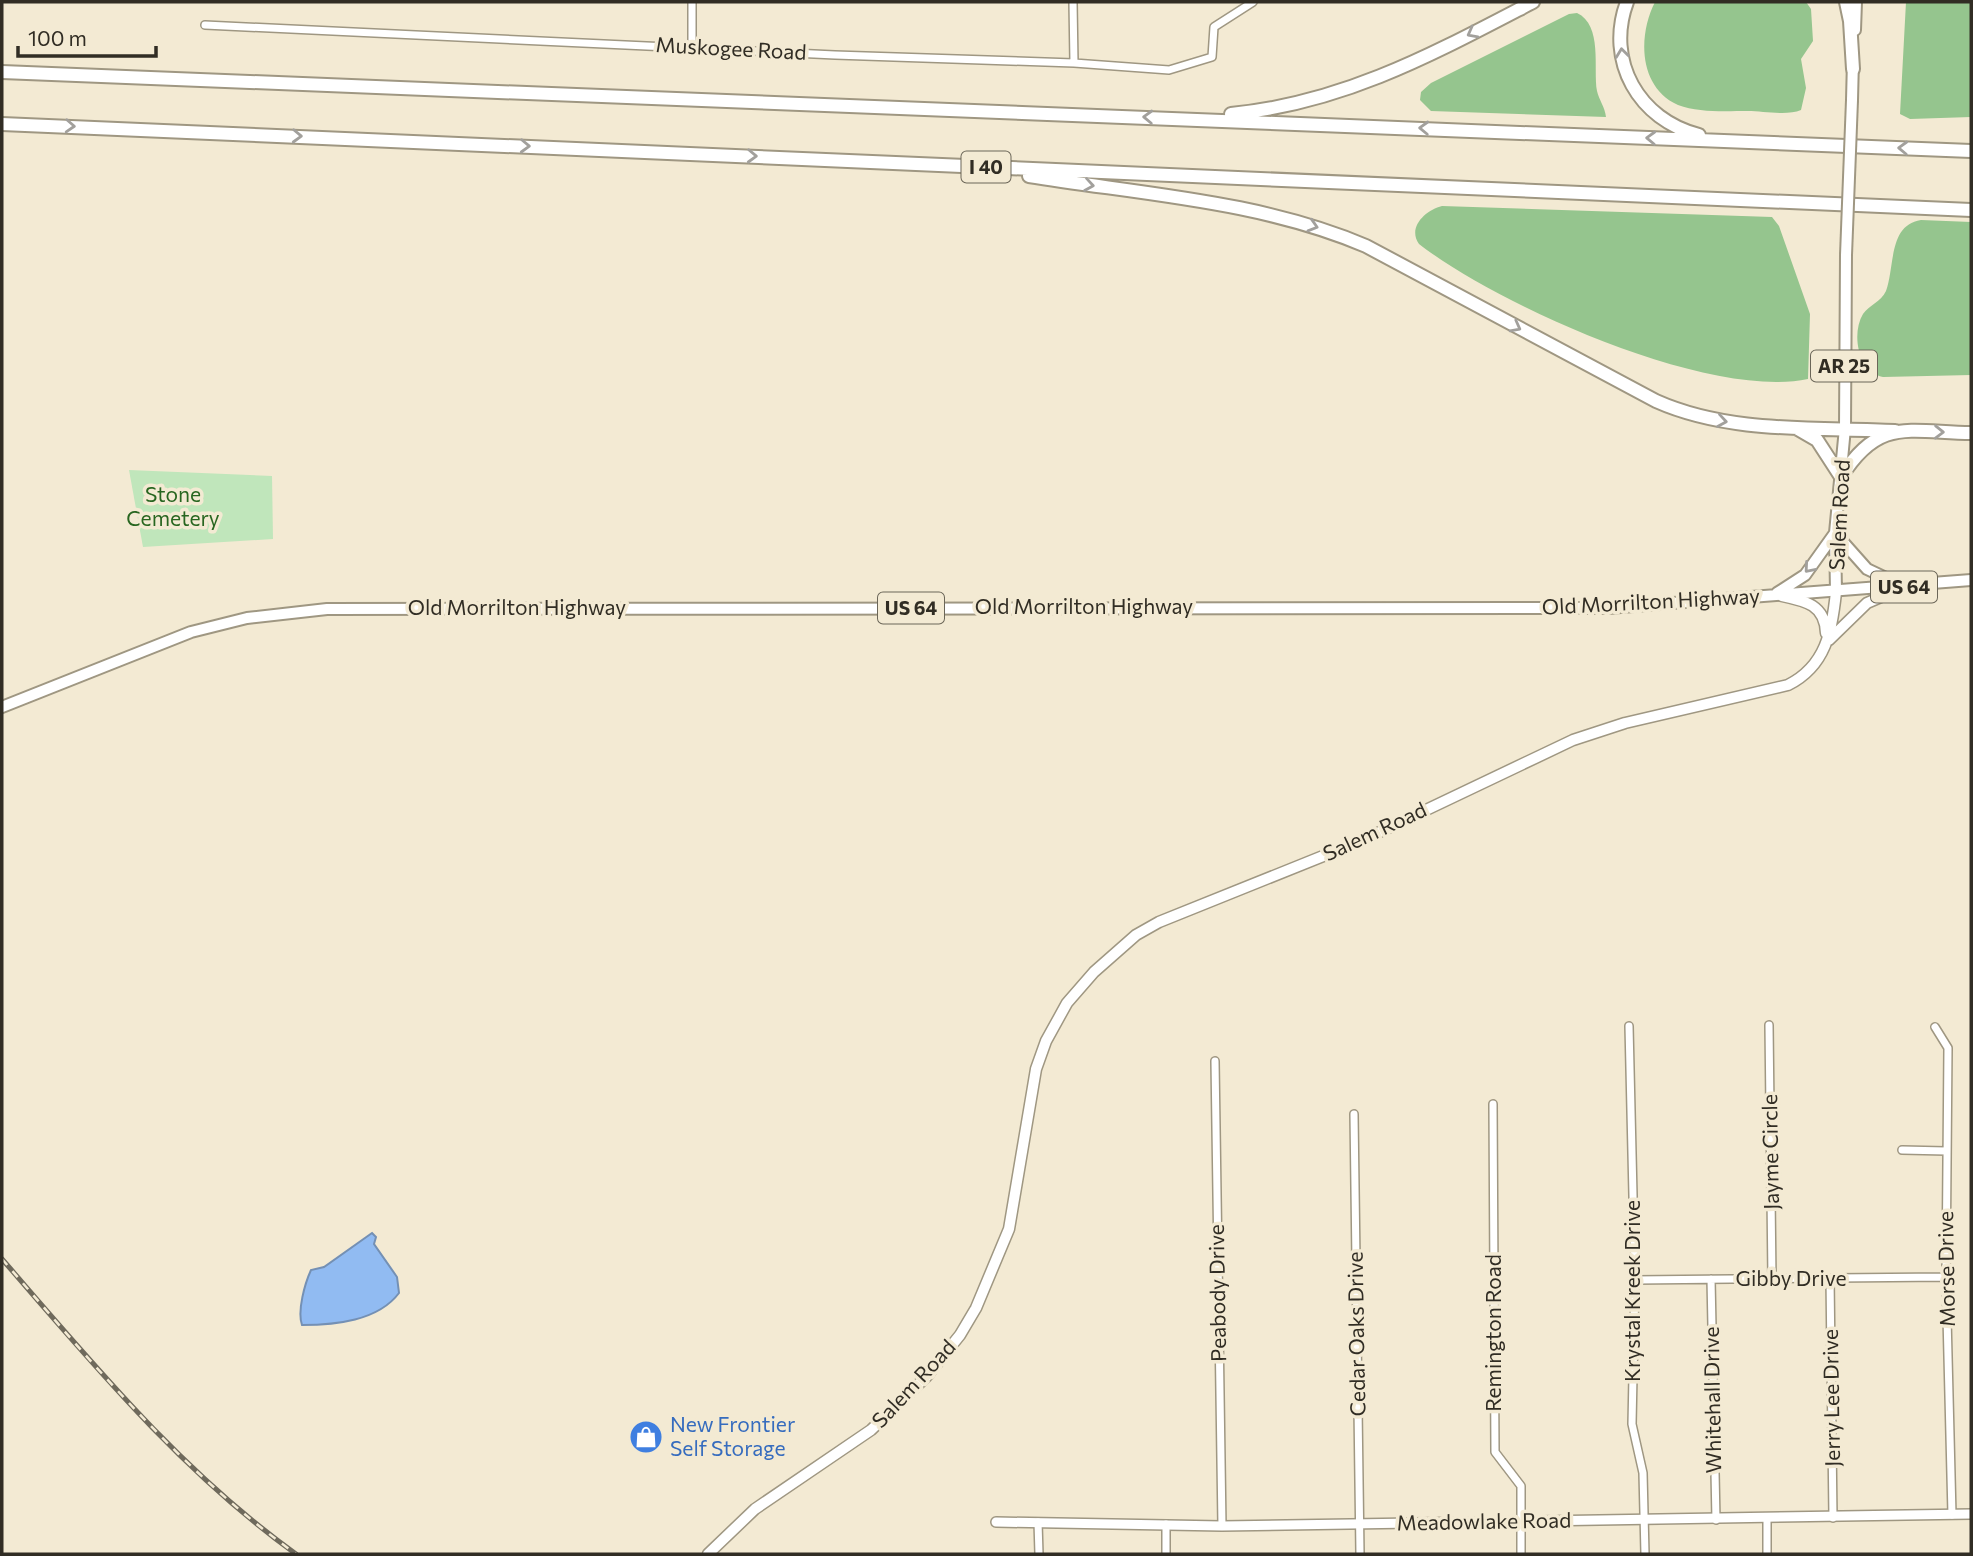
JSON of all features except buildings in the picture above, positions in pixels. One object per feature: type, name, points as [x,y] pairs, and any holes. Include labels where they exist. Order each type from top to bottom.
[{"type":"highway","points":[[1181,118],[1275,109],[1345,92],[1385,76],[1533,2]]},
{"type":"highway","points":[[1627,2],[1622,23],[1621,52],[1627,75],[1636,93],[1651,111],[1669,124],[1719,141]]},
{"type":"highway","points":[[1846,2],[1853,69]]},
{"type":"highway","points":[[2,72],[1971,151]]},
{"type":"highway","name":"I 40","points":[[2,124],[1971,210]]},
{"type":"highway","points":[[974,167],[1243,210],[1314,226],[1366,246],[1668,406],[1703,418],[1895,432],[1971,433]]},
{"type":"highway","points":[[1773,425],[1801,430],[1812,436],[1841,478],[1863,447],[1880,435],[1895,432]]},
{"type":"main road","name":"AR 25","points":[[1853,69],[1856,2]]},
{"type":"main road","name":"Salem Road","points":[[708,1554],[755,1508],[871,1430],[928,1376],[960,1335],[976,1308],[1009,1229],[1037,1069],[1046,1041],[1073,995],[1136,935],[1177,915],[1342,849],[1573,740],[1625,723],[1788,685],[1804,677],[1818,663],[1826,643],[1836,592],[1835,533],[1845,428],[1846,255],[1853,69]]},
{"type":"main road","points":[[1774,595],[1805,575],[1835,533],[1867,569],[1905,587]]},
{"type":"main road","name":"Old Morrilton Highway","points":[[2,707],[191,632],[247,618],[316,610],[1597,608],[1971,580]]},
{"type":"main road","points":[[1826,643],[1867,603],[1905,587]]},
{"type":"main road","points":[[1774,595],[1815,605],[1824,618],[1826,643]]},
{"type":"street","points":[[692,2],[692,47]]},
{"type":"street","points":[[1073,2],[1074,63]]},
{"type":"street","name":"Muskogee Road","points":[[205,25],[1074,63],[1169,70],[1212,57],[1214,27],[1253,2]]},
{"type":"street","name":"Jayme Circle","points":[[1769,1025],[1772,1279]]},
{"type":"street","name":"Krystal Kreek Drive","points":[[1629,1026],[1635,1280],[1632,1424],[1643,1473],[1645,1554]]},
{"type":"street","name":"Morse Drive","points":[[1935,1027],[1948,1048],[1946,1278],[1952,1515]]},
{"type":"street","name":"Peabody Drive","points":[[1215,1060],[1222,1525]]},
{"type":"street","name":"Remington Road","points":[[1493,1104],[1495,1452],[1521,1486],[1521,1554]]},
{"type":"street","name":"Cedar Oaks Drive","points":[[1354,1114],[1360,1554]]},
{"type":"street","points":[[1902,1150],[1946,1150]]},
{"type":"street","name":"Jerry Lee Drive","points":[[1830,1278],[1833,1518]]},
{"type":"street","name":"Gibby Drive","points":[[1635,1280],[1946,1278]]},
{"type":"street","name":"Whitehall Drive","points":[[1711,1279],[1716,1520]]},
{"type":"street","name":"Meadowlake Road","points":[[996,1522],[1359,1524],[1971,1514]]},
{"type":"street","points":[[1767,1518],[1767,1554]]},
{"type":"street","points":[[1038,1522],[1039,1554]]},
{"type":"street","points":[[1166,1524],[1166,1554]]},
{"type":"green space","points":[[1655,2],[1806,2],[1811,9],[1813,41],[1801,59],[1806,88],[1801,110],[1782,113],[1704,110],[1686,108],[1665,97],[1655,86],[1645,59],[1646,29]]},
{"type":"green space","points":[[1906,2],[1971,2],[1971,117],[1910,119],[1900,114]]},
{"type":"green space","points":[[1577,13],[1591,27],[1594,37],[1597,91],[1606,117],[1431,111],[1420,100],[1421,92],[1431,83],[1569,14]]},
{"type":"green space","points":[[1442,206],[1772,217],[1779,226],[1810,314],[1808,379],[1766,382],[1716,375],[1662,362],[1550,319],[1499,294],[1419,244],[1415,231],[1420,220],[1430,211]]},
{"type":"green space","points":[[1921,220],[1971,222],[1971,375],[1883,377],[1868,368],[1859,351],[1859,322],[1863,314],[1886,291],[1898,238],[1910,224]]},
{"type":"green space","name":"Stone Cemetery","points":[[129,470],[272,476],[273,539],[143,547]]},
{"type":"water","points":[[372,1233],[376,1237],[374,1244],[397,1277],[399,1293],[380,1310],[355,1320],[302,1325],[301,1305],[311,1270],[324,1267]]},
{"type":"railway","points":[[2,1259],[140,1415],[215,1488],[296,1554]]},
{"type":"place","name":"New Frontier Self Storage","points":[[646,1437]]}]
